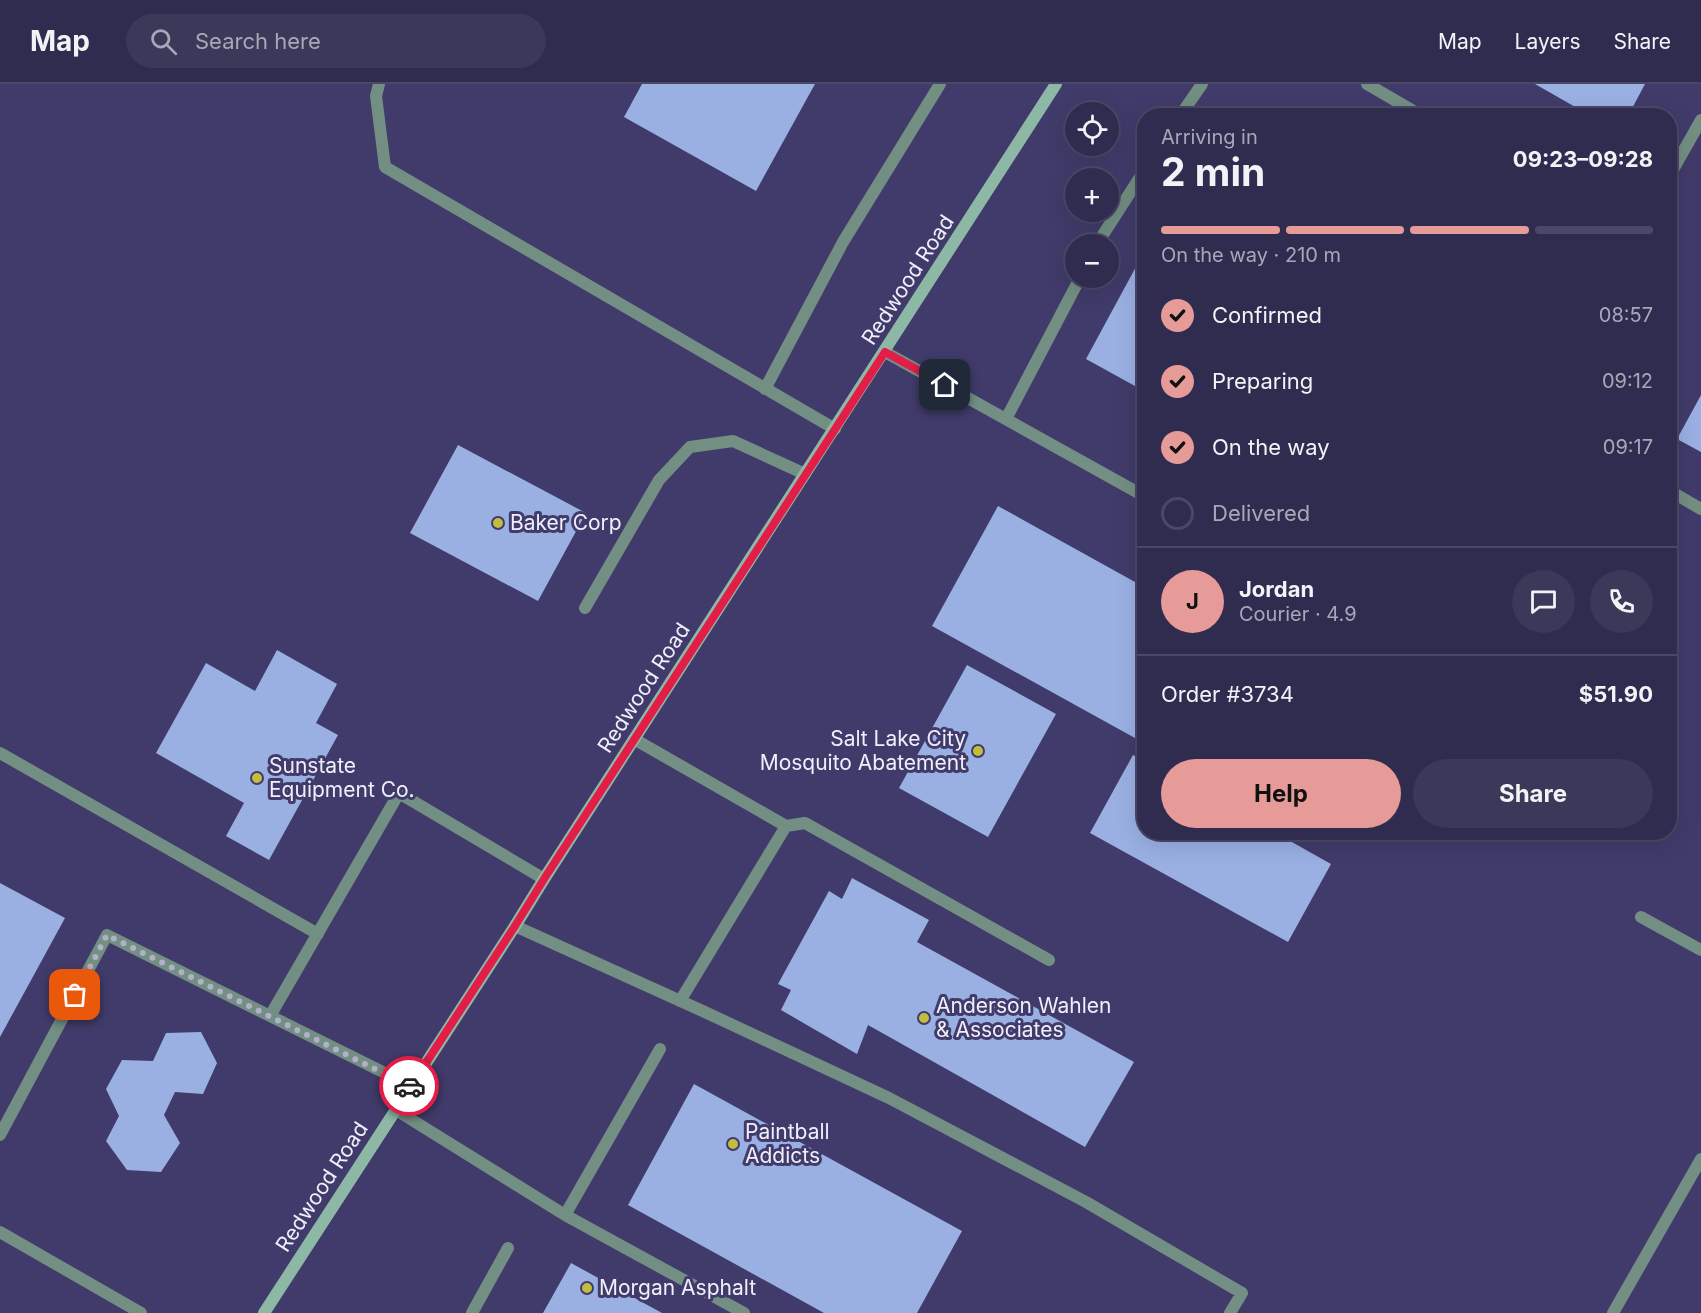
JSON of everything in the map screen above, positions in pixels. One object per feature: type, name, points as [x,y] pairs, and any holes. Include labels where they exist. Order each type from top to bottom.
[{"type":"main road","name":"Redwood Road","points":[[264,1313],[1056,84]]},
{"type":"lane","points":[[379,84],[376,96],[385,166],[835,429]]},
{"type":"lane","points":[[765,389],[843,242],[940,84]]},
{"type":"lane","points":[[1186,108],[1202,84]]},
{"type":"lane","points":[[1367,84],[1408,108]]},
{"type":"lane","points":[[1677,163],[1701,120]]},
{"type":"lane","points":[[1103,234],[1137,182]]},
{"type":"lane","points":[[1006,419],[1075,288]]},
{"type":"lane","points":[[885,352],[1137,492]]},
{"type":"lane","points":[[585,608],[659,480],[690,447],[733,441],[805,474]]},
{"type":"lane","points":[[1677,495],[1701,509]]},
{"type":"lane","points":[[634,739],[786,826],[805,823],[1049,960]]},
{"type":"lane","points":[[0,753],[318,934]]},
{"type":"lane","points":[[270,1016],[399,793],[544,879]]},
{"type":"lane","points":[[680,1001],[786,826]]},
{"type":"lane","points":[[1641,917],[1701,950]]},
{"type":"lane","points":[[515,926],[889,1098],[1086,1202],[1242,1293],[1230,1313]]},
{"type":"lane","points":[[0,1135],[107,935],[411,1086]]},
{"type":"lane","points":[[565,1215],[660,1049]]},
{"type":"lane","points":[[396,1110],[565,1215],[744,1313]]},
{"type":"lane","points":[[1613,1313],[1701,1159]]},
{"type":"lane","points":[[0,1232],[141,1313]]},
{"type":"lane","points":[[472,1313],[508,1248]]},
{"type":"building","points":[[642,84],[815,84],[756,191],[624,117]]},
{"type":"building","points":[[1535,84],[1645,84],[1632,108],[1577,108]]},
{"type":"building","points":[[1137,265],[1137,387],[1086,359]]},
{"type":"building","points":[[1701,395],[1701,452],[1677,439]]},
{"type":"building","name":"Baker Corp","points":[[458,445],[586,513],[538,601],[410,533]]},
{"type":"building","points":[[998,506],[1137,583],[1137,739],[932,626]]},
{"type":"building","name":"Sunstate Equipment Co.","points":[[277,650],[337,684],[316,723],[338,735],[269,860],[226,836],[244,803],[156,753],[206,663],[255,691]]},
{"type":"building","name":"Salt Lake City Mosquito Abatement","points":[[967,665],[1056,714],[988,837],[899,788]]},
{"type":"building","points":[[1133,755],[1137,757],[1137,840],[1288,840],[1331,864],[1288,942],[1090,833]]},
{"type":"building","name":"Anderson Wahlen & Associates","points":[[852,878],[929,920],[917,942],[1134,1062],[1085,1147],[868,1025],[857,1054],[781,1010],[791,990],[778,984],[829,891],[842,899]]},
{"type":"building","points":[[0,883],[65,918],[0,1037]]},
{"type":"building","points":[[201,1032],[217,1063],[203,1094],[175,1092],[164,1115],[180,1143],[161,1172],[127,1170],[106,1141],[119,1116],[106,1089],[122,1060],[153,1061],[166,1033]]},
{"type":"building","name":"Paintball Addicts","points":[[694,1084],[962,1231],[917,1313],[824,1313],[628,1205]]},
{"type":"building","name":"Morgan Asphalt","points":[[571,1263],[662,1313],[543,1313]]},
{"type":"way so far","points":[[75,995],[107,935],[409,1086]]},
{"type":"place","name":"Baker Corp","points":[[498,523]]},
{"type":"place","name":"Salt Lake City Mosquito Abatement","points":[[978,751]]},
{"type":"place","name":"Sunstate Equipment Co.","points":[[257,778]]},
{"type":"place","name":"Anderson Wahlen & Associates","points":[[924,1018]]},
{"type":"place","name":"Paintball Addicts","points":[[733,1144]]},
{"type":"place","name":"Morgan Asphalt","points":[[587,1288]]},
{"type":"route","points":[[409,1086],[515,926],[885,352],[945,385]]}]
